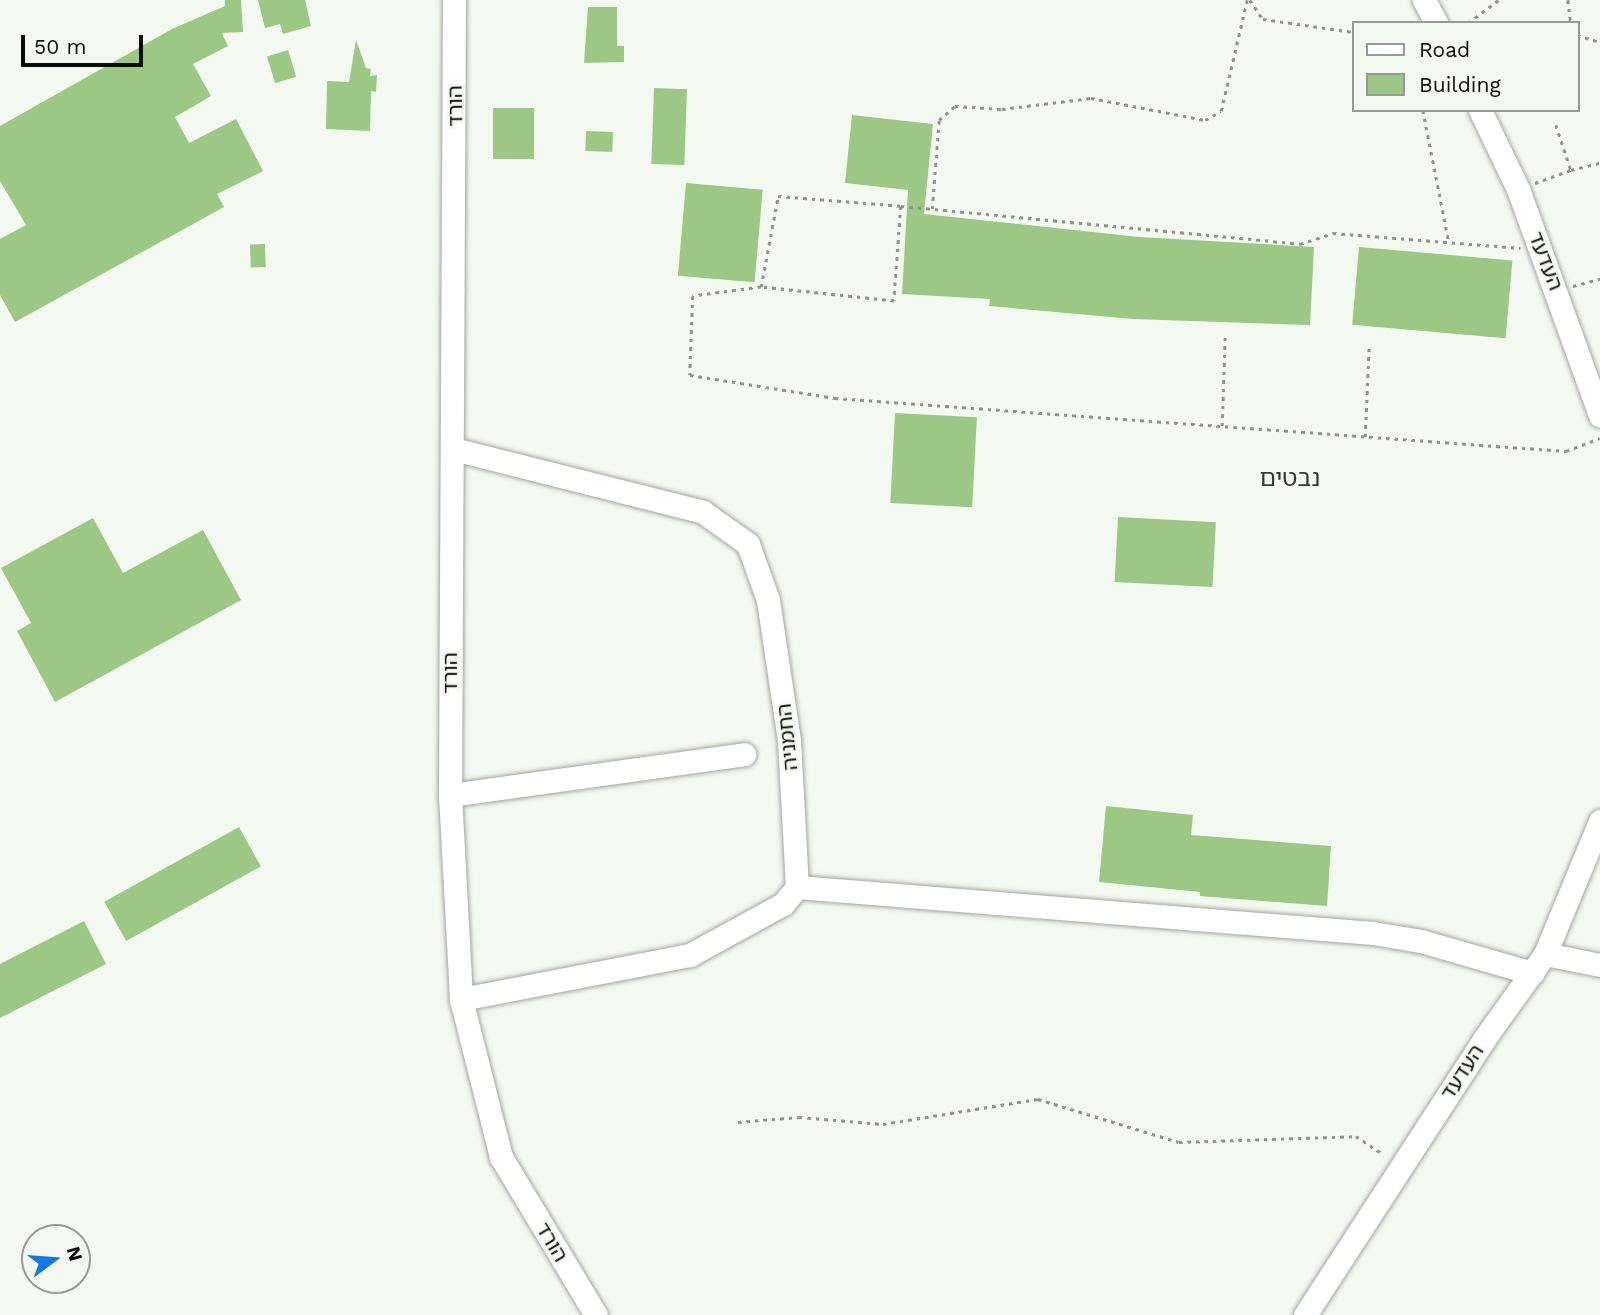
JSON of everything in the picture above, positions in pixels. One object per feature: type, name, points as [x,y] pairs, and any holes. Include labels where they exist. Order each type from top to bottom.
[{"type":"street","name":"הורד","points":[[454,0],[450,796],[461,999],[501,1157],[596,1315]]},
{"type":"street","points":[[1424,0],[1435,21]]},
{"type":"street","name":"העדעד","points":[[1481,112],[1518,189],[1557,290],[1600,416]]},
{"type":"street","name":"החמניה","points":[[453,449],[703,512],[748,544],[768,600],[789,740],[797,887]]},
{"type":"street","points":[[450,796],[744,754]]},
{"type":"street","name":"העדעד","points":[[1305,1315],[1401,1166],[1538,964],[1600,821]]},
{"type":"street","points":[[461,999],[690,955],[783,904],[797,887],[1373,933],[1538,964],[1600,965]]},
{"type":"path","points":[[1249,0],[1263,19],[1352,32]]},
{"type":"path","points":[[932,209],[939,120],[955,106],[1002,109],[1091,98],[1205,120],[1221,111],[1249,0]]},
{"type":"path","points":[[1471,21],[1498,0]]},
{"type":"path","points":[[1568,0],[1571,21]]},
{"type":"path","points":[[1579,36],[1600,42]]},
{"type":"path","points":[[1423,112],[1449,242]]},
{"type":"path","points":[[1556,125],[1571,170]]},
{"type":"path","points":[[1518,189],[1600,163]]},
{"type":"path","points":[[761,287],[778,196],[1300,244],[1333,233],[1541,250]]},
{"type":"path","points":[[901,206],[894,301],[761,287],[693,296],[690,375],[835,398],[1566,451],[1600,438]]},
{"type":"path","points":[[1557,290],[1600,279]]},
{"type":"path","points":[[1222,426],[1225,334]]},
{"type":"path","points":[[1365,437],[1369,347]]},
{"type":"path","points":[[738,1122],[799,1117],[883,1124],[1038,1099],[1179,1142],[1356,1136],[1401,1166]]},
{"type":"building","points":[[225,0],[241,0],[243,32],[222,33],[228,46],[193,64],[211,96],[175,117],[189,143],[236,119],[263,171],[217,194],[224,207],[15,322],[0,295],[0,239],[26,225],[0,181],[0,126],[172,29],[225,6]]},
{"type":"building","points":[[258,0],[305,0],[311,26],[283,34],[280,24],[265,28]]},
{"type":"building","points":[[588,7],[617,7],[617,46],[624,46],[624,62],[584,63]]},
{"type":"building","points":[[356,40],[366,68],[371,69],[370,76],[377,75],[376,92],[371,91],[370,131],[326,129],[327,81],[349,82]]},
{"type":"building","points":[[288,50],[296,77],[275,83],[267,56]]},
{"type":"building","points":[[654,88],[687,89],[684,165],[651,164]]},
{"type":"building","points":[[493,108],[534,108],[534,159],[493,159]]},
{"type":"building","points":[[852,115],[933,124],[924,214],[1139,237],[1314,247],[1310,325],[1133,319],[989,306],[990,299],[902,294],[908,190],[845,183]]},
{"type":"building","points":[[586,131],[613,132],[612,152],[585,151]]},
{"type":"building","points":[[686,183],[763,190],[755,282],[678,276]]},
{"type":"building","points":[[265,244],[266,267],[251,268],[250,245]]},
{"type":"building","points":[[1359,247],[1512,260],[1506,338],[1352,325]]},
{"type":"building","points":[[895,413],[977,417],[972,507],[890,503]]},
{"type":"building","points":[[1118,517],[1216,522],[1212,587],[1115,582]]},
{"type":"building","points":[[93,518],[123,573],[203,530],[241,600],[55,702],[17,631],[31,623],[1,568]]},
{"type":"building","points":[[1106,806],[1193,815],[1191,835],[1331,846],[1327,906],[1200,896],[1200,892],[1099,882]]},
{"type":"building","points":[[239,827],[261,866],[126,941],[104,902]]},
{"type":"building","points":[[84,921],[106,964],[0,1018],[0,964]]},
{"type":"district","name":"נבטים","points":[[1290,479]]}]
